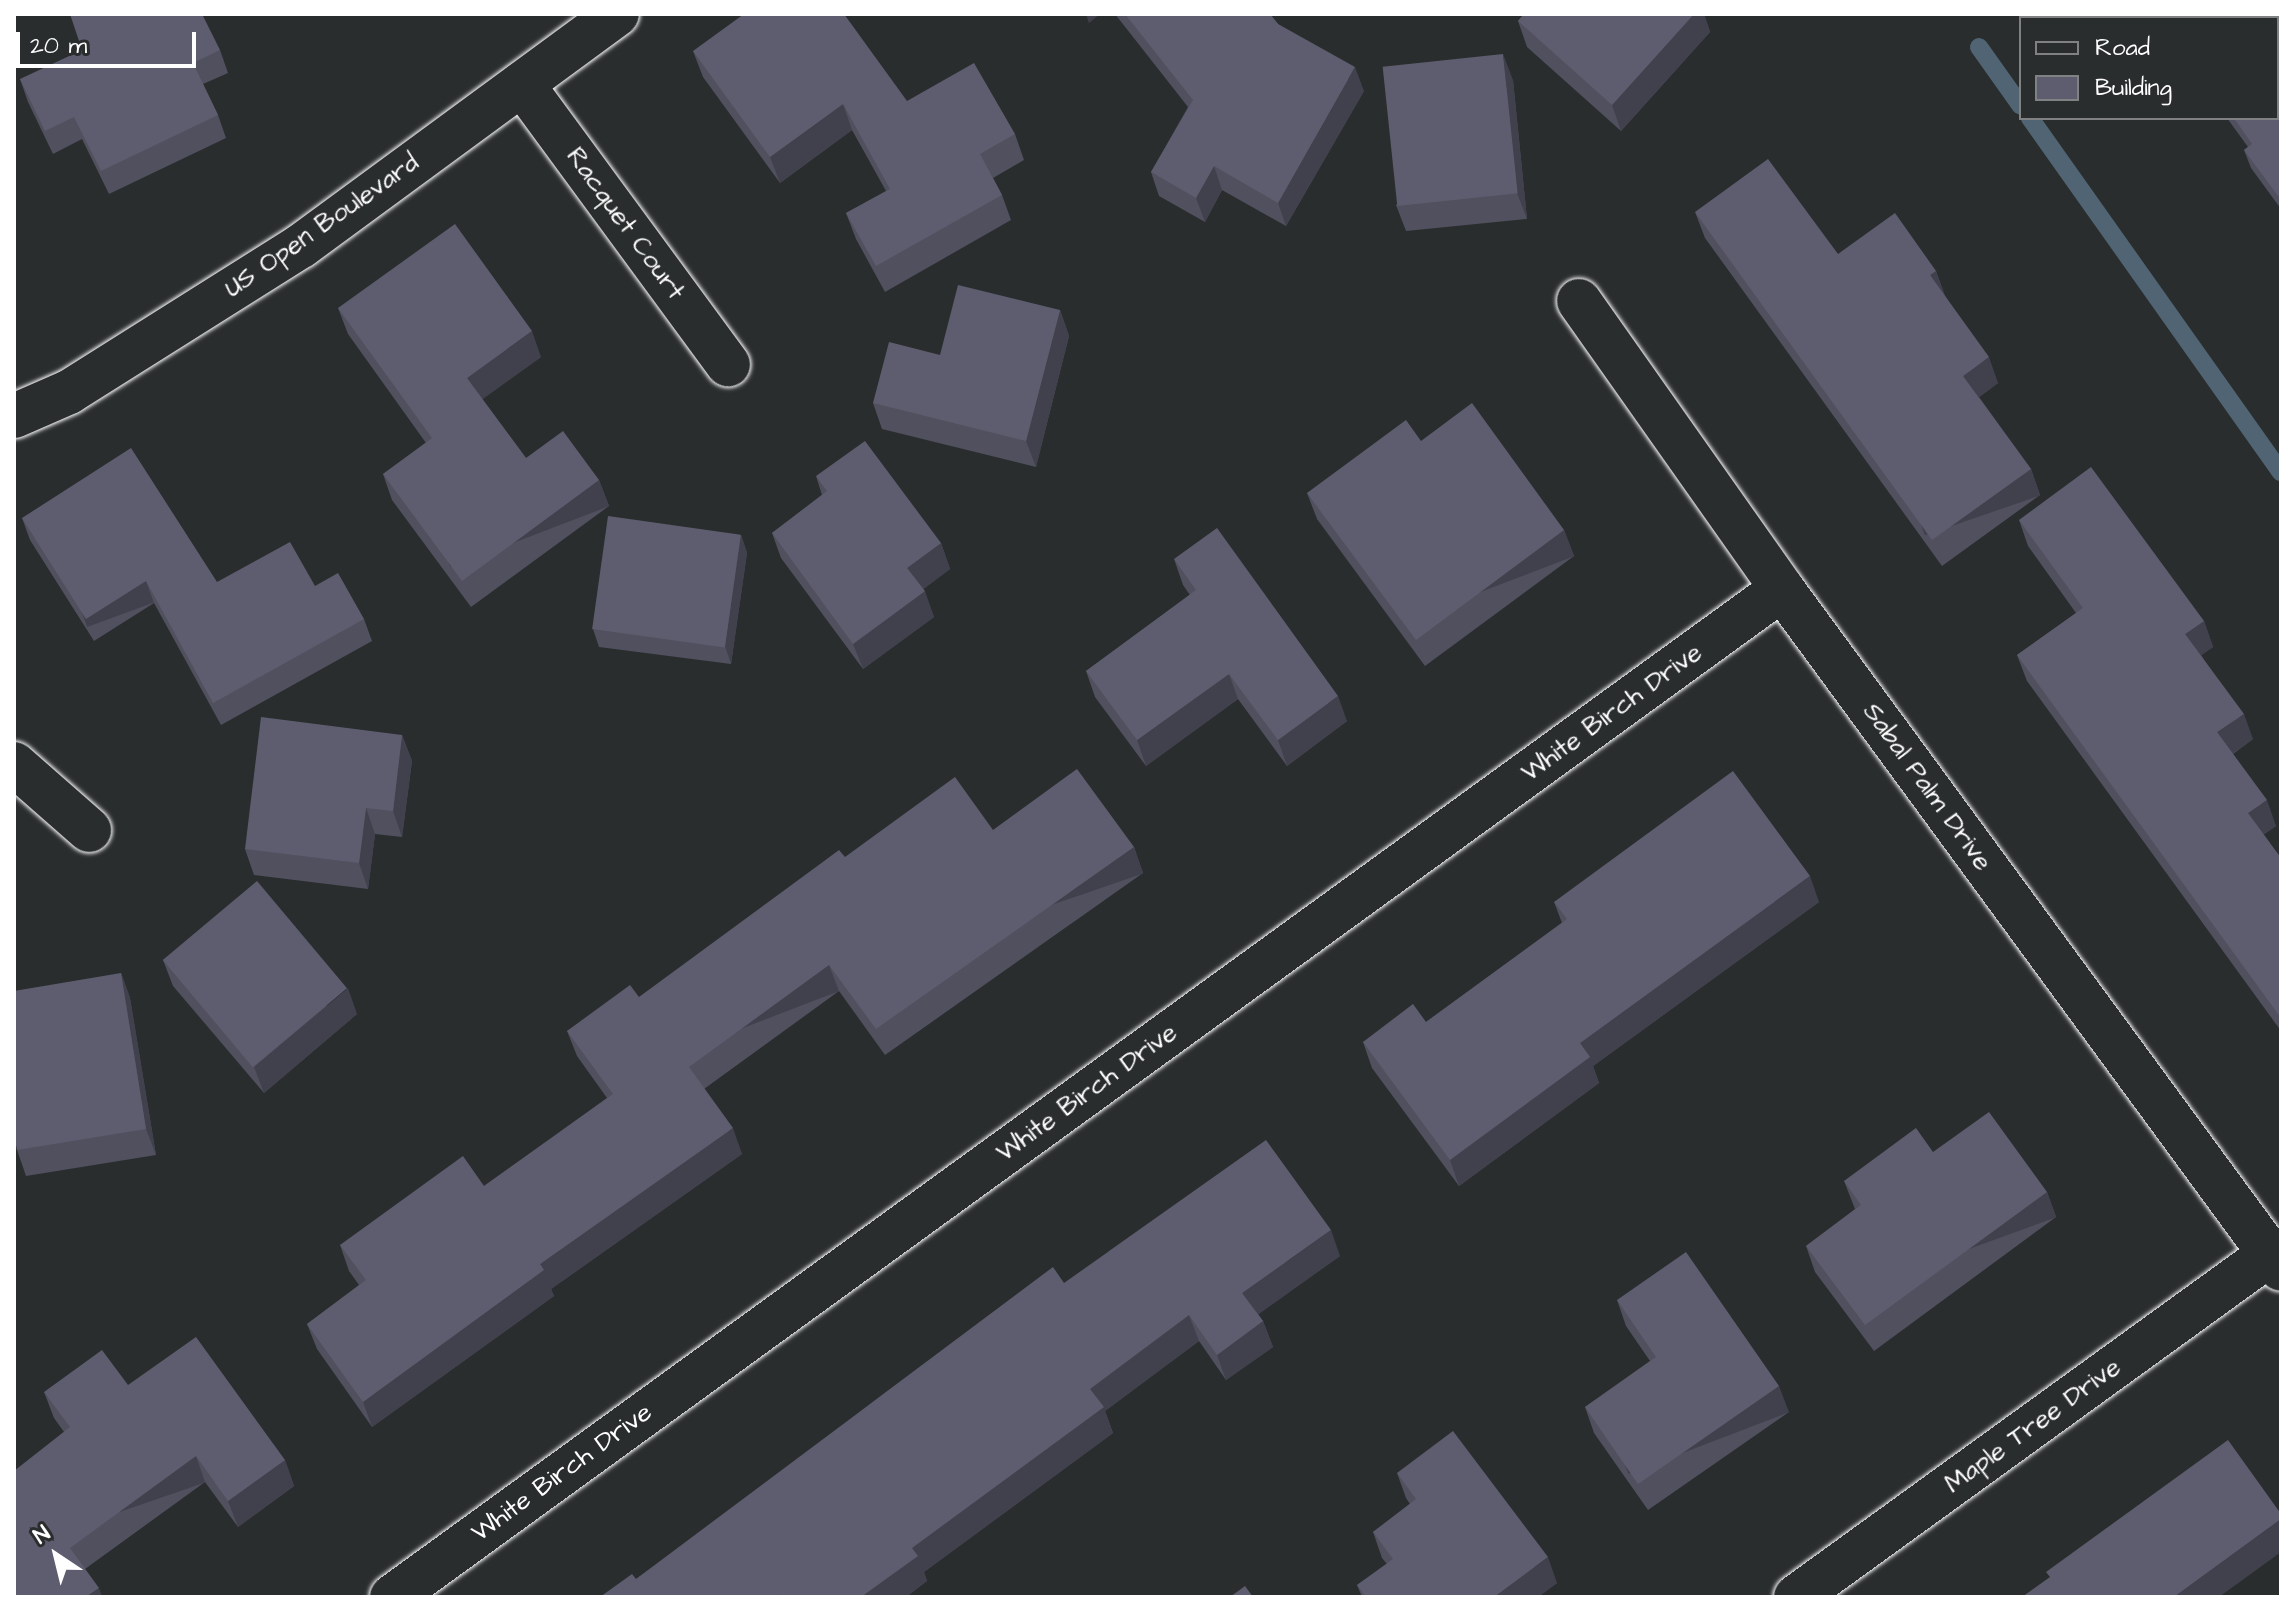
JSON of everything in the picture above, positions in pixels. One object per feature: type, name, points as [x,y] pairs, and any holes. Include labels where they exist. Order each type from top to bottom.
[{"type":"street","name":"US Open Boulevard","points":[[14,416],[69,392],[301,246],[617,14]]},
{"type":"street","name":"Racquet Court","points":[[522,84],[728,364]]},
{"type":"street","name":"Sabal Palm Drive","points":[[1579,301],[1782,589],[2276,1262]]},
{"type":"street","name":"White Birch Drive","points":[[392,1597],[1782,589]]},
{"type":"street","points":[[14,764],[89,830]]},
{"type":"street","name":"Maple Tree Drive","points":[[1796,1597],[2276,1262]]},
{"type":"building","points":[[70,14],[202,14],[220,50],[193,63],[218,115],[101,171],[74,117],[45,131],[20,79],[82,50]]},
{"type":"building","points":[[744,14],[844,14],[907,101],[974,63],[1015,134],[980,154],[1002,195],[876,266],[846,213],[890,189],[843,104],[770,157],[693,51]]},
{"type":"building","points":[[1125,14],[1270,14],[1278,24],[1355,67],[1278,203],[1214,166],[1196,198],[1151,172],[1193,100]]},
{"type":"building","points":[[1524,14],[1694,14],[1612,105],[1518,21]]},
{"type":"building","points":[[2159,14],[2251,14],[2251,16]]},
{"type":"building","points":[[2279,53],[2281,200],[2244,150],[2252,144],[2235,120],[2279,120]]},
{"type":"building","points":[[1503,54],[1518,193],[1397,206],[1383,67]]},
{"type":"building","points":[[1768,159],[1838,254],[1895,213],[1936,271],[1930,275],[1989,357],[1963,376],[2031,469],[1932,540],[1695,212]]},
{"type":"building","points":[[455,224],[532,331],[467,378],[526,458],[563,431],[599,480],[462,581],[383,474],[432,438],[338,308]]},
{"type":"building","points":[[958,285],[1060,310],[1026,441],[873,403],[889,342],[940,355]]},
{"type":"building","points":[[1472,403],[1564,530],[1416,640],[1307,493],[1406,420],[1421,441]]},
{"type":"building","points":[[865,441],[941,543],[907,568],[925,591],[853,644],[772,533],[827,491],[816,476]]},
{"type":"building","points":[[131,448],[217,582],[290,542],[315,586],[338,573],[364,619],[213,703],[146,581],[86,619],[22,518]]},
{"type":"building","points":[[2091,467],[2204,621],[2185,634],[2244,714],[2217,732],[2267,800],[2248,813],[2281,858],[2281,1018],[2017,655],[2083,608],[2019,520]]},
{"type":"building","points":[[608,516],[741,535],[725,648],[592,629]]},
{"type":"building","points":[[1217,528],[1338,696],[1278,740],[1229,674],[1137,740],[1086,671],[1196,590],[1174,559]]},
{"type":"building","points":[[261,717],[402,735],[393,811],[366,808],[359,863],[245,849]]},
{"type":"building","points":[[1077,769],[1134,847],[876,1029],[829,965],[689,1067],[733,1128],[540,1264],[544,1270],[363,1402],[307,1324],[366,1280],[340,1245],[463,1156],[484,1186],[613,1094],[567,1031],[630,985],[639,997],[839,850],[845,857],[955,777],[993,830]]},
{"type":"building","points":[[1733,771],[1810,876],[1580,1043],[1590,1057],[1450,1160],[1363,1042],[1413,1004],[1426,1022],[1567,919],[1554,902]]},
{"type":"building","points":[[257,881],[347,988],[253,1067],[163,960]]},
{"type":"building","points":[[121,973],[146,1129],[17,1150],[14,1135],[14,991]]},
{"type":"building","points":[[1989,1112],[2047,1192],[1865,1325],[1806,1246],[1861,1205],[1844,1181],[1916,1128],[1933,1152]]},
{"type":"building","points":[[1266,1140],[1331,1230],[1242,1293],[1263,1321],[1217,1355],[1189,1315],[1090,1389],[1104,1407],[912,1548],[918,1556],[861,1597],[781,1597],[779,1594],[775,1597],[600,1597],[632,1574],[636,1579],[1053,1267],[1064,1283]]},
{"type":"building","points":[[1686,1252],[1779,1386],[1638,1484],[1585,1407],[1656,1357],[1617,1300]]},
{"type":"building","points":[[196,1337],[285,1460],[228,1501],[196,1456],[70,1548],[99,1588],[86,1597],[14,1597],[14,1471],[70,1427],[44,1392],[102,1350],[128,1385]]},
{"type":"building","points":[[1453,1431],[1548,1557],[1494,1597],[1366,1597],[1357,1585],[1393,1559],[1373,1532],[1416,1499],[1397,1473]]},
{"type":"building","points":[[2228,1440],[2281,1514],[2281,1519],[2174,1597],[2022,1597],[2050,1577],[2046,1572]]},
{"type":"building","points":[[1245,1586],[1253,1597],[1230,1597]]},
{"type":"waterway","points":[[1979,47],[2019,103]]},
{"type":"waterway","points":[[2031,120],[2281,472]]}]
